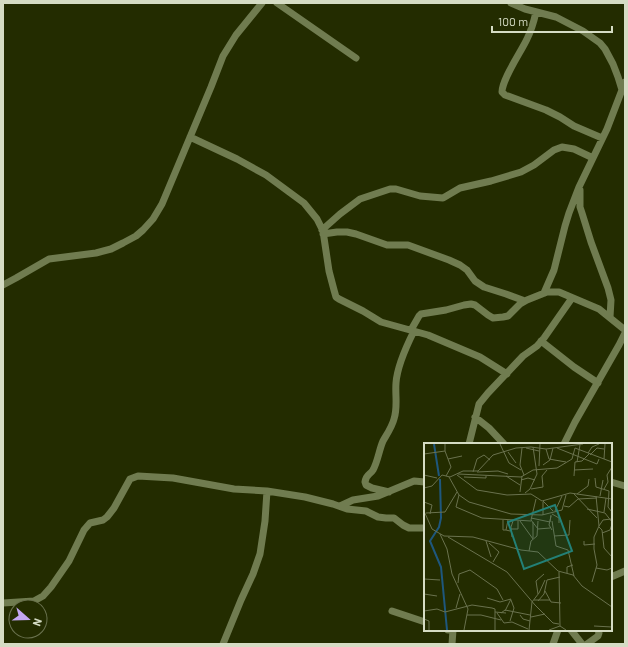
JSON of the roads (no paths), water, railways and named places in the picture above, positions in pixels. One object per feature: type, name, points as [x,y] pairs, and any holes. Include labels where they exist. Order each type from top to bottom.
[{"type":"street","points":[[3,285],[49,259],[88,255],[105,251],[140,233],[153,219],[162,204],[223,56],[236,35],[262,3]]},
{"type":"street","points":[[277,3],[356,58]]},
{"type":"street","points":[[511,3],[525,9],[556,17],[583,31],[600,43],[613,64],[622,90]]},
{"type":"street","points":[[536,12],[528,37],[512,67],[502,92],[505,95],[546,110],[574,126],[602,138]]},
{"type":"street","points":[[544,293],[555,265],[564,226],[625,82]]},
{"type":"street","points":[[190,136],[237,159],[271,179],[304,203],[317,219],[323,232],[329,271],[336,297],[381,322],[428,335],[480,357],[507,374]]},
{"type":"street","points":[[323,232],[340,214],[360,199],[390,189],[396,189],[420,196],[443,198],[460,188],[521,172],[534,165],[554,150],[562,147],[574,149],[593,158]]},
{"type":"street","points":[[580,186],[580,206],[591,242],[606,279],[611,300],[610,317]]},
{"type":"street","points":[[323,232],[347,232],[387,245],[408,245],[460,265],[467,270],[475,281],[482,285],[525,301]]},
{"type":"street","points":[[389,492],[372,488],[365,482],[367,476],[374,467],[383,442],[394,419],[397,399],[396,381],[413,330],[421,314],[471,304],[475,305],[494,318],[503,318],[508,316],[525,301],[544,293],[559,292],[599,309],[610,317],[625,331],[619,345],[564,443]]},
{"type":"street","points":[[469,443],[475,417],[479,404],[483,398],[523,356],[541,341],[572,298]]},
{"type":"street","points":[[541,341],[574,367],[598,383]]},
{"type":"street","points":[[475,417],[489,428],[503,443]]},
{"type":"street","points":[[3,603],[34,601],[46,593],[69,561],[84,530],[90,524],[103,520],[107,517],[114,508],[130,479],[138,476],[173,478],[234,489],[267,491],[310,498],[347,509],[366,512],[378,517],[394,518],[409,528],[424,528]]},
{"type":"street","points":[[340,506],[353,500],[374,497],[389,492],[414,481],[424,482]]},
{"type":"street","points":[[612,482],[625,486]]},
{"type":"street","points":[[223,644],[260,554],[265,521],[267,491]]},
{"type":"street","points":[[612,577],[622,572]]},
{"type":"street","points":[[612,581],[622,572]]},
{"type":"street","points":[[392,611],[424,622]]},
{"type":"street","points":[[452,644],[453,631]]},
{"type":"street","points":[[553,644],[558,631]]},
{"type":"street","points":[[572,631],[582,644]]},
{"type":"street","points":[[586,644],[598,636],[598,631]]}]
